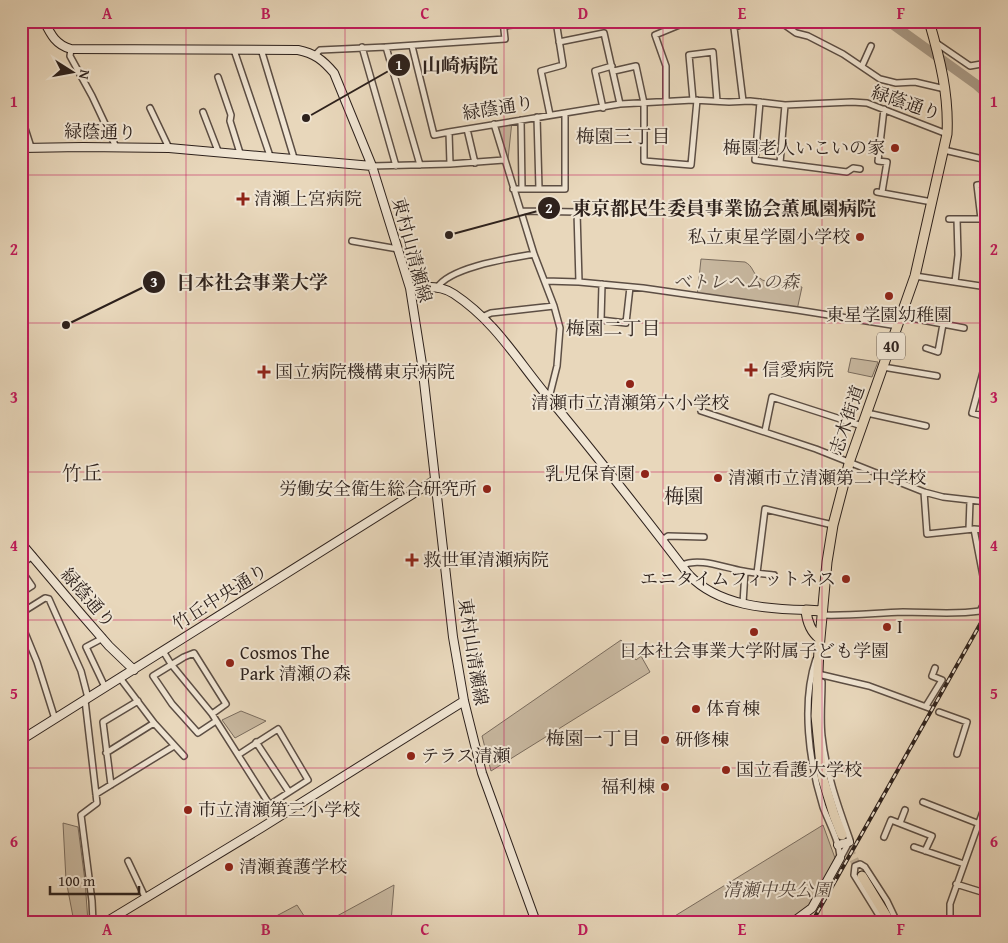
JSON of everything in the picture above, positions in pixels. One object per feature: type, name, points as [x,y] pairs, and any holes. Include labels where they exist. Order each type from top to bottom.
[{"type":"main road","name":"志木街道","points":[[842,835],[828,796],[819,754],[816,716],[819,650],[827,562],[833,525],[850,463],[915,276],[944,150],[948,114],[945,84],[929,21]]},
{"type":"main road","points":[[820,639],[814,634],[809,625],[806,610],[822,613]]},
{"type":"main road","points":[[862,876],[890,922]]},
{"type":"street","points":[[44,21],[56,41],[62,47],[71,50],[298,50],[316,55],[320,50],[506,39],[504,24],[554,21],[563,65],[541,71],[550,115]]},
{"type":"street","points":[[666,101],[666,66],[655,35],[676,24],[689,21]]},
{"type":"street","points":[[743,101],[734,28],[749,21]]},
{"type":"street","points":[[779,21],[796,33],[814,39],[849,57],[880,79],[896,83],[945,84]]},
{"type":"street","points":[[985,21],[987,25]]},
{"type":"street","points":[[559,42],[604,34],[620,104]]},
{"type":"street","points":[[935,44],[970,66],[987,63]]},
{"type":"street","points":[[412,46],[434,135],[449,132]]},
{"type":"street","points":[[862,66],[871,46]]},
{"type":"street","points":[[362,47],[396,166]]},
{"type":"street","points":[[386,47],[420,165]]},
{"type":"street","points":[[71,50],[70,56],[92,96],[116,147]]},
{"type":"street","points":[[234,50],[270,156]]},
{"type":"street","points":[[261,50],[294,158]]},
{"type":"street","points":[[603,108],[595,71],[636,66],[644,103],[644,161],[691,165],[695,100],[689,55],[713,52],[717,101]]},
{"type":"street","name":"東村山清瀬線","points":[[316,55],[334,73],[372,166],[410,288],[422,364],[453,637],[464,702],[482,773],[536,922]]},
{"type":"street","points":[[218,77],[231,115],[230,121],[240,153]]},
{"type":"street","name":"緑蔭通り","points":[[21,148],[169,148],[372,166],[450,164],[449,132],[620,104],[695,100],[743,101],[784,105],[868,103],[947,134]]},
{"type":"street","points":[[760,102],[755,160],[847,172],[853,168],[860,169]]},
{"type":"street","points":[[780,164],[784,105]]},
{"type":"street","points":[[150,108],[169,148]]},
{"type":"street","points":[[884,109],[878,161],[887,162],[880,192],[932,202]]},
{"type":"street","points":[[203,112],[218,151]]},
{"type":"street","points":[[513,189],[565,189],[565,113]]},
{"type":"street","points":[[21,117],[31,147]]},
{"type":"street","points":[[538,117],[539,189]]},
{"type":"street","points":[[521,120],[522,189]]},
{"type":"street","points":[[494,124],[520,211],[534,254],[546,281],[560,328],[557,366],[549,398]]},
{"type":"street","points":[[467,128],[475,163]]},
{"type":"street","points":[[944,150],[987,160]]},
{"type":"street","points":[[450,164],[504,160]]},
{"type":"street","points":[[949,219],[981,219],[977,185],[987,184]]},
{"type":"street","points":[[980,208],[987,207]]},
{"type":"street","points":[[520,211],[577,212],[579,282]]},
{"type":"street","points":[[955,282],[958,255],[957,219]]},
{"type":"street","points":[[352,241],[398,249]]},
{"type":"street","points":[[437,288],[444,280],[477,265],[534,254]]},
{"type":"street","points":[[915,276],[987,287]]},
{"type":"street","points":[[546,281],[630,287],[898,326]]},
{"type":"street","points":[[602,284],[601,320],[626,323],[630,287]]},
{"type":"street","points":[[410,288],[422,286],[453,293],[482,317],[503,338],[549,398],[633,500],[694,580],[705,589],[743,603],[767,609],[806,610]]},
{"type":"street","points":[[482,317],[491,313],[554,306]]},
{"type":"street","points":[[901,316],[964,328]]},
{"type":"street","points":[[926,348],[938,352],[943,324]]},
{"type":"street","points":[[987,357],[972,413],[987,417]]},
{"type":"street","points":[[883,367],[936,376]]},
{"type":"street","points":[[764,431],[772,398],[863,426]]},
{"type":"street","points":[[701,411],[816,449],[924,492],[943,497],[987,502]]},
{"type":"street","points":[[867,413],[926,426]]},
{"type":"street","name":"竹丘中央通り","points":[[21,740],[435,480]]},
{"type":"street","points":[[924,492],[927,534],[972,529],[987,530]]},
{"type":"street","points":[[822,613],[847,616],[925,612],[961,614],[980,611],[987,598],[985,571],[972,529],[970,501]]},
{"type":"street","points":[[757,573],[766,509],[833,525]]},
{"type":"street","points":[[662,540],[668,536],[704,537]]},
{"type":"street","name":"緑蔭通り","points":[[21,543],[64,595],[134,670]]},
{"type":"street","points":[[21,564],[33,556]]},
{"type":"street","points":[[682,565],[689,562],[705,563],[745,572],[774,575]]},
{"type":"street","points":[[21,570],[32,586],[21,593]]},
{"type":"street","points":[[743,603],[745,572]]},
{"type":"street","points":[[21,613],[45,598],[49,599],[81,672],[86,699],[97,803],[81,816],[93,922]]},
{"type":"street","points":[[21,624],[37,662],[55,719]]},
{"type":"street","points":[[103,638],[86,647],[105,687]]},
{"type":"street","points":[[819,650],[809,690],[808,708],[812,755],[822,802],[838,844],[840,858]]},
{"type":"street","points":[[164,651],[171,664],[212,714],[278,818]]},
{"type":"street","points":[[212,714],[226,704],[194,653],[171,664],[153,676],[172,704],[198,732],[216,721]]},
{"type":"street","points":[[818,674],[869,686],[927,707],[942,680],[932,676],[935,668]]},
{"type":"street","points":[[793,922],[812,908],[850,840],[829,776],[822,736],[822,682],[818,674]]},
{"type":"street","points":[[120,678],[154,723],[184,756]]},
{"type":"street","points":[[111,785],[106,754],[104,722],[138,701]]},
{"type":"street","points":[[106,922],[464,702]]},
{"type":"street","points":[[939,712],[967,722],[957,754]]},
{"type":"street","points":[[106,754],[154,723]]},
{"type":"street","points":[[238,755],[278,729],[308,780],[269,805]]},
{"type":"street","points":[[256,742],[289,792]]},
{"type":"street","points":[[96,794],[174,746]]},
{"type":"street","points":[[950,922],[950,904],[956,884],[987,800]]},
{"type":"street","points":[[923,802],[977,823]]},
{"type":"street","points":[[900,824],[905,810]]},
{"type":"street","points":[[884,837],[891,820],[932,836],[925,851]]},
{"type":"street","points":[[838,844],[849,842]]},
{"type":"street","points":[[914,847],[964,864]]},
{"type":"street","points":[[128,861],[145,897]]},
{"type":"street","points":[[883,922],[854,875],[855,866],[860,864],[869,872],[888,901],[898,922]]},
{"type":"street","points":[[956,884],[984,893]]},
{"type":"green space","points":[[512,121],[507,169],[494,124]]},
{"type":"green space","name":"ベトレヘムの森","points":[[701,259],[745,262],[763,280],[779,285],[802,287],[797,310],[697,297]]},
{"type":"green space","points":[[851,358],[878,362],[872,377],[848,372]]},
{"type":"green space","points":[[621,640],[636,660],[641,656],[650,672],[491,771],[482,736]]},
{"type":"green space","points":[[241,711],[266,721],[235,738],[222,720]]},
{"type":"green space","points":[[63,823],[78,827],[88,922],[74,922],[66,880]]},
{"type":"green space","name":"清瀬中央公園","points":[[823,825],[835,858],[810,906],[786,922],[665,922]]},
{"type":"green space","points":[[394,885],[391,922],[326,922]]},
{"type":"green space","points":[[297,905],[308,922],[265,922]]},
{"type":"waterway","points":[[888,21],[987,94]]},
{"type":"tunnel","points":[[842,835],[862,876]]},
{"type":"railway","points":[[812,922],[987,612]]},
{"type":"place","name":"山崎病院","points":[[306,118]]},
{"type":"place","name":"梅園老人いこいの家","points":[[895,148]]},
{"type":"place","name":"清瀬上宮病院","points":[[243,199]]},
{"type":"place","name":"東京都民生委員事業協会薫風園病院","points":[[449,235]]},
{"type":"place","name":"私立東星学園小学校","points":[[860,237]]},
{"type":"place","name":"東星学園幼稚園","points":[[889,296]]},
{"type":"place","name":"日本社会事業大学","points":[[66,325]]},
{"type":"place","name":"信愛病院","points":[[751,370]]},
{"type":"place","name":"国立病院機構東京病院","points":[[264,372]]},
{"type":"place","name":"清瀬市立清瀬第六小学校","points":[[630,384]]},
{"type":"place","name":"乳児保育園","points":[[645,474]]},
{"type":"place","name":"清瀬市立清瀬第二中学校","points":[[718,478]]},
{"type":"place","name":"労働安全衛生総合研究所","points":[[487,489]]},
{"type":"place","name":"救世軍清瀬病院","points":[[412,560]]},
{"type":"place","name":"エニタイムフィットネス","points":[[846,579]]},
{"type":"place","name":"Ⅰ","points":[[887,627]]},
{"type":"place","name":"日本社会事業大学附属子ども学園","points":[[754,632]]},
{"type":"place","name":"Cosmos The Park 清瀬の森","points":[[230,663]]},
{"type":"place","name":"体育棟","points":[[696,709]]},
{"type":"place","name":"研修棟","points":[[665,740]]},
{"type":"place","name":"テラス清瀬","points":[[411,756]]},
{"type":"place","name":"国立看護大学校","points":[[726,770]]},
{"type":"place","name":"福利棟","points":[[665,787]]},
{"type":"place","name":"市立清瀬第三小学校","points":[[188,810]]},
{"type":"place","name":"清瀬養護学校","points":[[229,867]]},
{"type":"district","name":"梅園三丁目","points":[[623,136]]},
{"type":"district","name":"梅園二丁目","points":[[613,328]]},
{"type":"district","name":"竹丘","points":[[82,473]]},
{"type":"district","name":"梅園","points":[[684,496]]},
{"type":"district","name":"梅園一丁目","points":[[593,738]]}]
